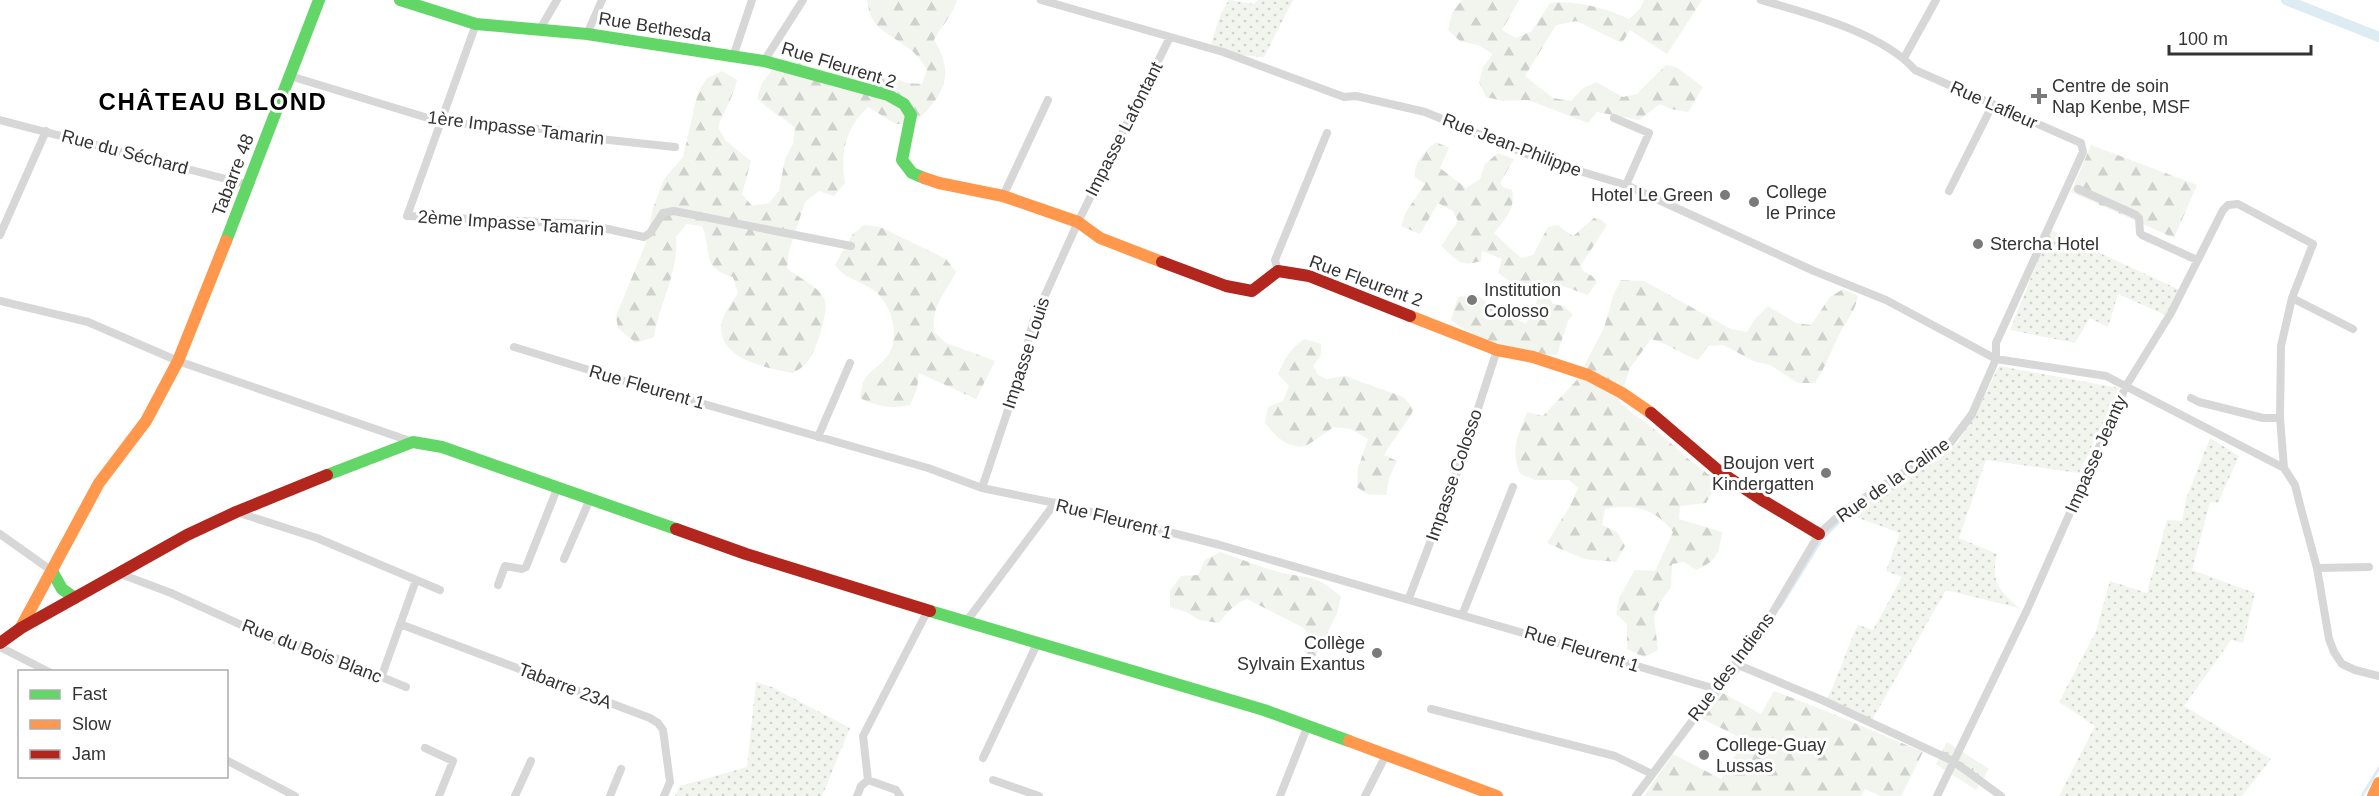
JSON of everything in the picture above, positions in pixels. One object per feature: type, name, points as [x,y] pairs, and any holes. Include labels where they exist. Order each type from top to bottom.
[{"type":"street","name":"Tabarre 48","points":[[21,628],[99,483],[146,421],[178,362],[249,185],[319,0]]},
{"type":"street","name":"Rue Bethesda","points":[[400,0],[476,24],[587,34],[764,61]]},
{"type":"street","points":[[540,28],[557,0]]},
{"type":"street","points":[[587,34],[602,0]]},
{"type":"street","points":[[733,57],[752,0]]},
{"type":"street","points":[[764,61],[803,0]]},
{"type":"street","name":"Rue Jean-Philippe","points":[[1041,0],[1223,52],[1344,97],[1356,96],[1425,112],[1539,159],[1626,185],[1814,271],[1886,300],[1996,359],[2106,376],[2284,468]]},
{"type":"street","name":"Rue Lafleur","points":[[1761,0],[1838,24],[1875,41],[1904,58],[1915,70],[2081,143],[2083,152],[1996,343],[1996,359]]},
{"type":"street","points":[[1904,58],[1936,0]]},
{"type":"street","points":[[441,122],[476,24]]},
{"type":"street","name":"Impasse Lafontant","points":[[1078,222],[1170,37]]},
{"type":"street","name":"Rue Fleurent 2","points":[[764,61],[888,95],[904,104],[911,115],[902,160],[912,173],[939,183],[1003,196],[1078,222],[1100,238],[1226,286],[1252,291],[1278,271],[1310,276],[1497,350],[1520,353],[1578,370],[1636,402],[1707,462],[1781,512],[1819,534]]},
{"type":"street","name":"1ère Impasse Tamarin","points":[[290,76],[441,122],[556,130],[590,138],[675,147]]},
{"type":"street","points":[[1003,196],[1048,100]]},
{"type":"street","points":[[1949,191],[1993,104]]},
{"type":"street","points":[[1614,118],[1649,133],[1626,185]]},
{"type":"street","name":"Rue du Séchard","points":[[0,120],[249,185]]},
{"type":"street","name":"2ème Impasse Tamarin","points":[[441,122],[407,216],[585,225],[644,237],[650,233],[663,213],[674,211],[851,246]]},
{"type":"street","points":[[0,235],[46,131]]},
{"type":"street","points":[[1278,271],[1275,260],[1327,133]]},
{"type":"street","points":[[2078,189],[2136,215],[2139,218],[2142,235],[2197,260]]},
{"type":"street","name":"Impasse Jeanty","points":[[1937,796],[2027,609],[2126,386],[2170,313],[2223,210],[2229,205],[2238,204],[2313,244],[2292,298]]},
{"type":"street","name":"Impasse Louis","points":[[982,488],[1020,374],[1033,322],[1078,222]]},
{"type":"street","points":[[2353,329],[2292,298],[2282,346],[2280,418],[2284,468],[2295,485],[2317,568],[2329,639],[2342,664],[2379,676]]},
{"type":"street","points":[[1,303],[88,322],[178,362],[412,442],[442,447],[746,554],[1037,644],[1264,710],[1497,796]]},
{"type":"street","name":"Rue Fleurent 1","points":[[514,346],[600,374],[928,468],[982,488],[1055,503],[1220,545],[1716,689]]},
{"type":"street","name":"Impasse Colosso","points":[[1409,598],[1460,464],[1497,350]]},
{"type":"street","name":"Rue de la Caline","points":[[1819,534],[1844,512],[1951,442],[1972,414],[1996,359]]},
{"type":"street","points":[[818,436],[850,363]]},
{"type":"street","points":[[2191,398],[2263,418],[2280,418]]},
{"type":"street","points":[[45,670],[0,645],[21,628],[188,535],[236,512],[412,442]]},
{"type":"street","points":[[1462,614],[1513,487]]},
{"type":"street","points":[[498,585],[505,566],[522,569],[526,567],[557,489]]},
{"type":"street","points":[[564,559],[590,499]]},
{"type":"street","points":[[966,622],[1055,503]]},
{"type":"street","points":[[236,512],[317,538],[440,590]]},
{"type":"street","points":[[0,534],[52,571],[62,589],[75,598]]},
{"type":"street","name":"Rue des Indiens","points":[[1636,796],[1770,617],[1819,534]]},
{"type":"street","points":[[2317,568],[2369,567]]},
{"type":"street","name":"Rue du Bois Blanc","points":[[118,573],[171,592],[290,647],[303,645],[406,687]]},
{"type":"street","points":[[381,678],[416,580]]},
{"type":"street","points":[[868,780],[863,736],[928,610]]},
{"type":"street","name":"Tabarre 23A","points":[[400,624],[658,723],[663,730],[670,782],[664,796]]},
{"type":"street","points":[[983,758],[1037,644]]},
{"type":"street","points":[[1736,664],[1822,700],[1953,761],[2001,796]]},
{"type":"street","points":[[1431,710],[1615,756],[1652,774]]},
{"type":"street","points":[[1280,796],[1308,725]]},
{"type":"street","points":[[425,748],[453,761],[439,796]]},
{"type":"street","points":[[1365,796],[1386,755]]},
{"type":"street","points":[[228,761],[295,796]]},
{"type":"street","points":[[515,796],[531,761]]},
{"type":"street","points":[[610,796],[621,769]]},
{"type":"street","points":[[857,796],[861,786],[868,780]]},
{"type":"street","points":[[868,780],[896,790],[900,796]]},
{"type":"street","points":[[993,780],[1039,796]]},
{"type":"street","points":[[2373,796],[2379,783]]},
{"type":"green space","points":[[867,0],[957,0],[953,11],[934,40],[941,53],[945,76],[943,86],[932,105],[913,124],[896,124],[868,107],[849,132],[843,161],[845,183],[834,196],[819,191],[805,202],[789,251],[787,268],[818,290],[824,298],[825,312],[821,330],[808,361],[793,373],[757,364],[734,353],[726,344],[722,334],[722,321],[738,293],[733,277],[716,269],[712,264],[702,226],[686,224],[676,237],[675,263],[654,337],[636,343],[618,328],[616,316],[646,243],[653,208],[664,179],[683,157],[698,92],[707,78],[722,71],[737,80],[718,127],[726,141],[751,161],[742,194],[752,206],[769,203],[779,191],[785,159],[793,144],[795,128],[757,98],[762,83],[781,58],[827,71],[843,70],[891,76],[906,83],[922,84],[927,69],[911,50],[875,23]]},
{"type":"green space","points":[[1229,0],[1254,4],[1258,0],[1293,0],[1264,57],[1240,55],[1211,44],[1221,13]]},
{"type":"green space","points":[[1462,0],[1519,0],[1502,30],[1516,38],[1532,31],[1550,3],[1590,6],[1629,19],[1640,9],[1644,0],[1702,0],[1667,54],[1630,30],[1622,43],[1576,21],[1556,25],[1525,76],[1553,98],[1571,101],[1582,89],[1596,82],[1623,97],[1637,94],[1666,65],[1676,67],[1703,87],[1688,112],[1660,104],[1639,120],[1597,112],[1588,123],[1528,100],[1503,101],[1486,97],[1479,82],[1483,67],[1493,54],[1478,45],[1460,41],[1448,30],[1452,13]]},
{"type":"green space","points":[[1436,142],[1449,148],[1440,168],[1466,188],[1480,179],[1485,164],[1498,153],[1514,159],[1500,183],[1503,187],[1512,190],[1511,208],[1494,233],[1521,258],[1533,255],[1548,227],[1557,225],[1573,236],[1594,218],[1600,219],[1607,225],[1581,265],[1582,270],[1597,282],[1588,295],[1557,284],[1549,297],[1553,304],[1564,306],[1573,315],[1568,321],[1557,355],[1501,345],[1473,334],[1451,320],[1458,297],[1477,295],[1494,308],[1526,324],[1540,294],[1498,273],[1502,259],[1482,251],[1481,261],[1463,263],[1451,255],[1441,246],[1458,221],[1453,211],[1438,203],[1420,234],[1401,226],[1406,212],[1425,184],[1415,177],[1416,166],[1424,153]]},
{"type":"green space","points":[[2091,145],[2197,185],[2174,238],[2071,192]]},
{"type":"green space","points":[[864,225],[880,227],[946,259],[956,272],[937,307],[934,332],[946,343],[995,361],[976,399],[919,373],[917,389],[910,405],[885,406],[860,398],[864,380],[889,353],[894,336],[889,310],[880,296],[869,287],[844,274],[835,265],[852,235]]},
{"type":"green space","points":[[2050,230],[2180,290],[2165,315],[2118,294],[2108,327],[2090,318],[2075,343],[2010,330]]},
{"type":"green space","points":[[1621,280],[1644,281],[1731,329],[1747,332],[1755,319],[1768,306],[1796,323],[1811,325],[1830,297],[1843,289],[1858,296],[1853,312],[1815,383],[1798,383],[1770,365],[1753,361],[1724,345],[1708,346],[1698,360],[1651,339],[1630,368],[1619,401],[1696,465],[1719,481],[1706,503],[1680,506],[1679,519],[1722,532],[1720,546],[1713,560],[1696,570],[1684,562],[1672,564],[1671,587],[1654,617],[1658,650],[1644,657],[1627,649],[1627,624],[1616,614],[1619,598],[1635,570],[1655,571],[1673,532],[1667,524],[1652,513],[1634,508],[1615,507],[1605,509],[1602,525],[1617,532],[1625,546],[1616,562],[1584,559],[1547,543],[1570,506],[1578,488],[1569,480],[1535,480],[1520,474],[1515,449],[1527,412],[1543,416],[1576,381],[1604,328],[1613,296]]},
{"type":"green space","points":[[1305,339],[1321,344],[1321,355],[1313,366],[1318,375],[1327,379],[1345,376],[1403,397],[1414,409],[1384,455],[1397,461],[1389,478],[1386,495],[1367,494],[1357,487],[1358,468],[1368,439],[1351,429],[1334,427],[1308,445],[1299,446],[1282,440],[1265,423],[1268,407],[1283,401],[1289,386],[1278,374],[1292,350]]},
{"type":"green space","points":[[1999,366],[2119,388],[2079,473],[1986,460],[1959,538],[1997,554],[1995,571],[1998,585],[2019,608],[1946,590],[1872,720],[1827,699],[1858,625],[1873,630],[1902,577],[1886,571],[1900,533],[1850,515],[1957,443],[1979,407]]},
{"type":"green space","points":[[2210,438],[2239,456],[2218,503],[2210,502],[2192,570],[2255,593],[2243,643],[2231,640],[2184,706],[2271,759],[2242,796],[2059,796],[2095,726],[2059,702],[2096,631],[2110,581],[2147,593],[2167,520],[2182,521],[2186,499]]},
{"type":"green space","points":[[1220,552],[1274,571],[1320,581],[1341,597],[1337,613],[1315,658],[1304,652],[1310,638],[1304,628],[1247,599],[1231,609],[1219,623],[1199,620],[1186,612],[1170,607],[1170,591],[1181,576],[1198,575],[1205,560]]},
{"type":"green space","points":[[756,682],[772,687],[850,728],[822,796],[675,796],[680,786],[747,767]]},
{"type":"green space","points":[[1774,691],[1923,752],[1901,796],[1880,796],[1865,789],[1861,796],[1644,796],[1673,754],[1721,779],[1745,740],[1701,718],[1723,693],[1761,714]]},
{"type":"green space","points":[[1947,742],[1989,769],[1976,790],[1936,764]]},
{"type":"waterway","points":[[2286,0],[2379,37]]},
{"type":"waterway","points":[[1780,607],[1822,539],[1848,513],[1873,497]]},
{"type":"waterway","points":[[1745,660],[1765,630]]},
{"type":"waterway","points":[[1706,709],[1738,671]]},
{"type":"waterway","points":[[2362,796],[2379,768]]},
{"type":"traffic: fast","points":[[226,241],[319,0]]},
{"type":"traffic: fast","points":[[400,0],[476,24],[587,34],[764,61],[888,95],[904,104],[911,115],[902,160],[912,173],[924,178]]},
{"type":"traffic: fast","points":[[327,475],[413,442],[442,447],[676,529]]},
{"type":"traffic: fast","points":[[52,571],[62,589],[75,598]]},
{"type":"traffic: fast","points":[[930,611],[1264,710],[1349,741]]},
{"type":"traffic: slow","points":[[924,178],[1003,196],[1078,222],[1100,238],[1162,262]]},
{"type":"traffic: slow","points":[[21,627],[99,483],[146,421],[178,361],[226,241]]},
{"type":"traffic: slow","points":[[1410,316],[1497,350],[1533,357],[1588,375],[1622,393],[1651,413]]},
{"type":"traffic: slow","points":[[1349,741],[1497,796]]},
{"type":"traffic: slow","points":[[2373,796],[2379,783]]},
{"type":"traffic: jam","points":[[1162,262],[1226,286],[1252,291],[1278,271],[1309,276],[1410,316]]},
{"type":"traffic: jam","points":[[1651,413],[1720,472],[1819,534]]},
{"type":"traffic: jam","points":[[0,643],[21,628],[187,535],[236,512],[327,475]]},
{"type":"traffic: jam","points":[[676,529],[746,554],[930,611]]},
{"type":"place","name":"Centre de soin Nap Kenbe, MSF","points":[[2039,96]]},
{"type":"place","name":"Hotel Le Green","points":[[1725,195]]},
{"type":"place","name":"College le Prince","points":[[1754,202]]},
{"type":"place","name":"Stercha Hotel","points":[[1978,244]]},
{"type":"place","name":"Institution Colosso","points":[[1472,300]]},
{"type":"place","name":"Boujon vert Kindergatten","points":[[1826,473]]},
{"type":"place","name":"Collège Sylvain Exantus","points":[[1377,653]]},
{"type":"place","name":"College-Guay Lussas","points":[[1704,755]]},
{"type":"district","name":"CHÂTEAU BLOND","points":[[213,101]]}]
